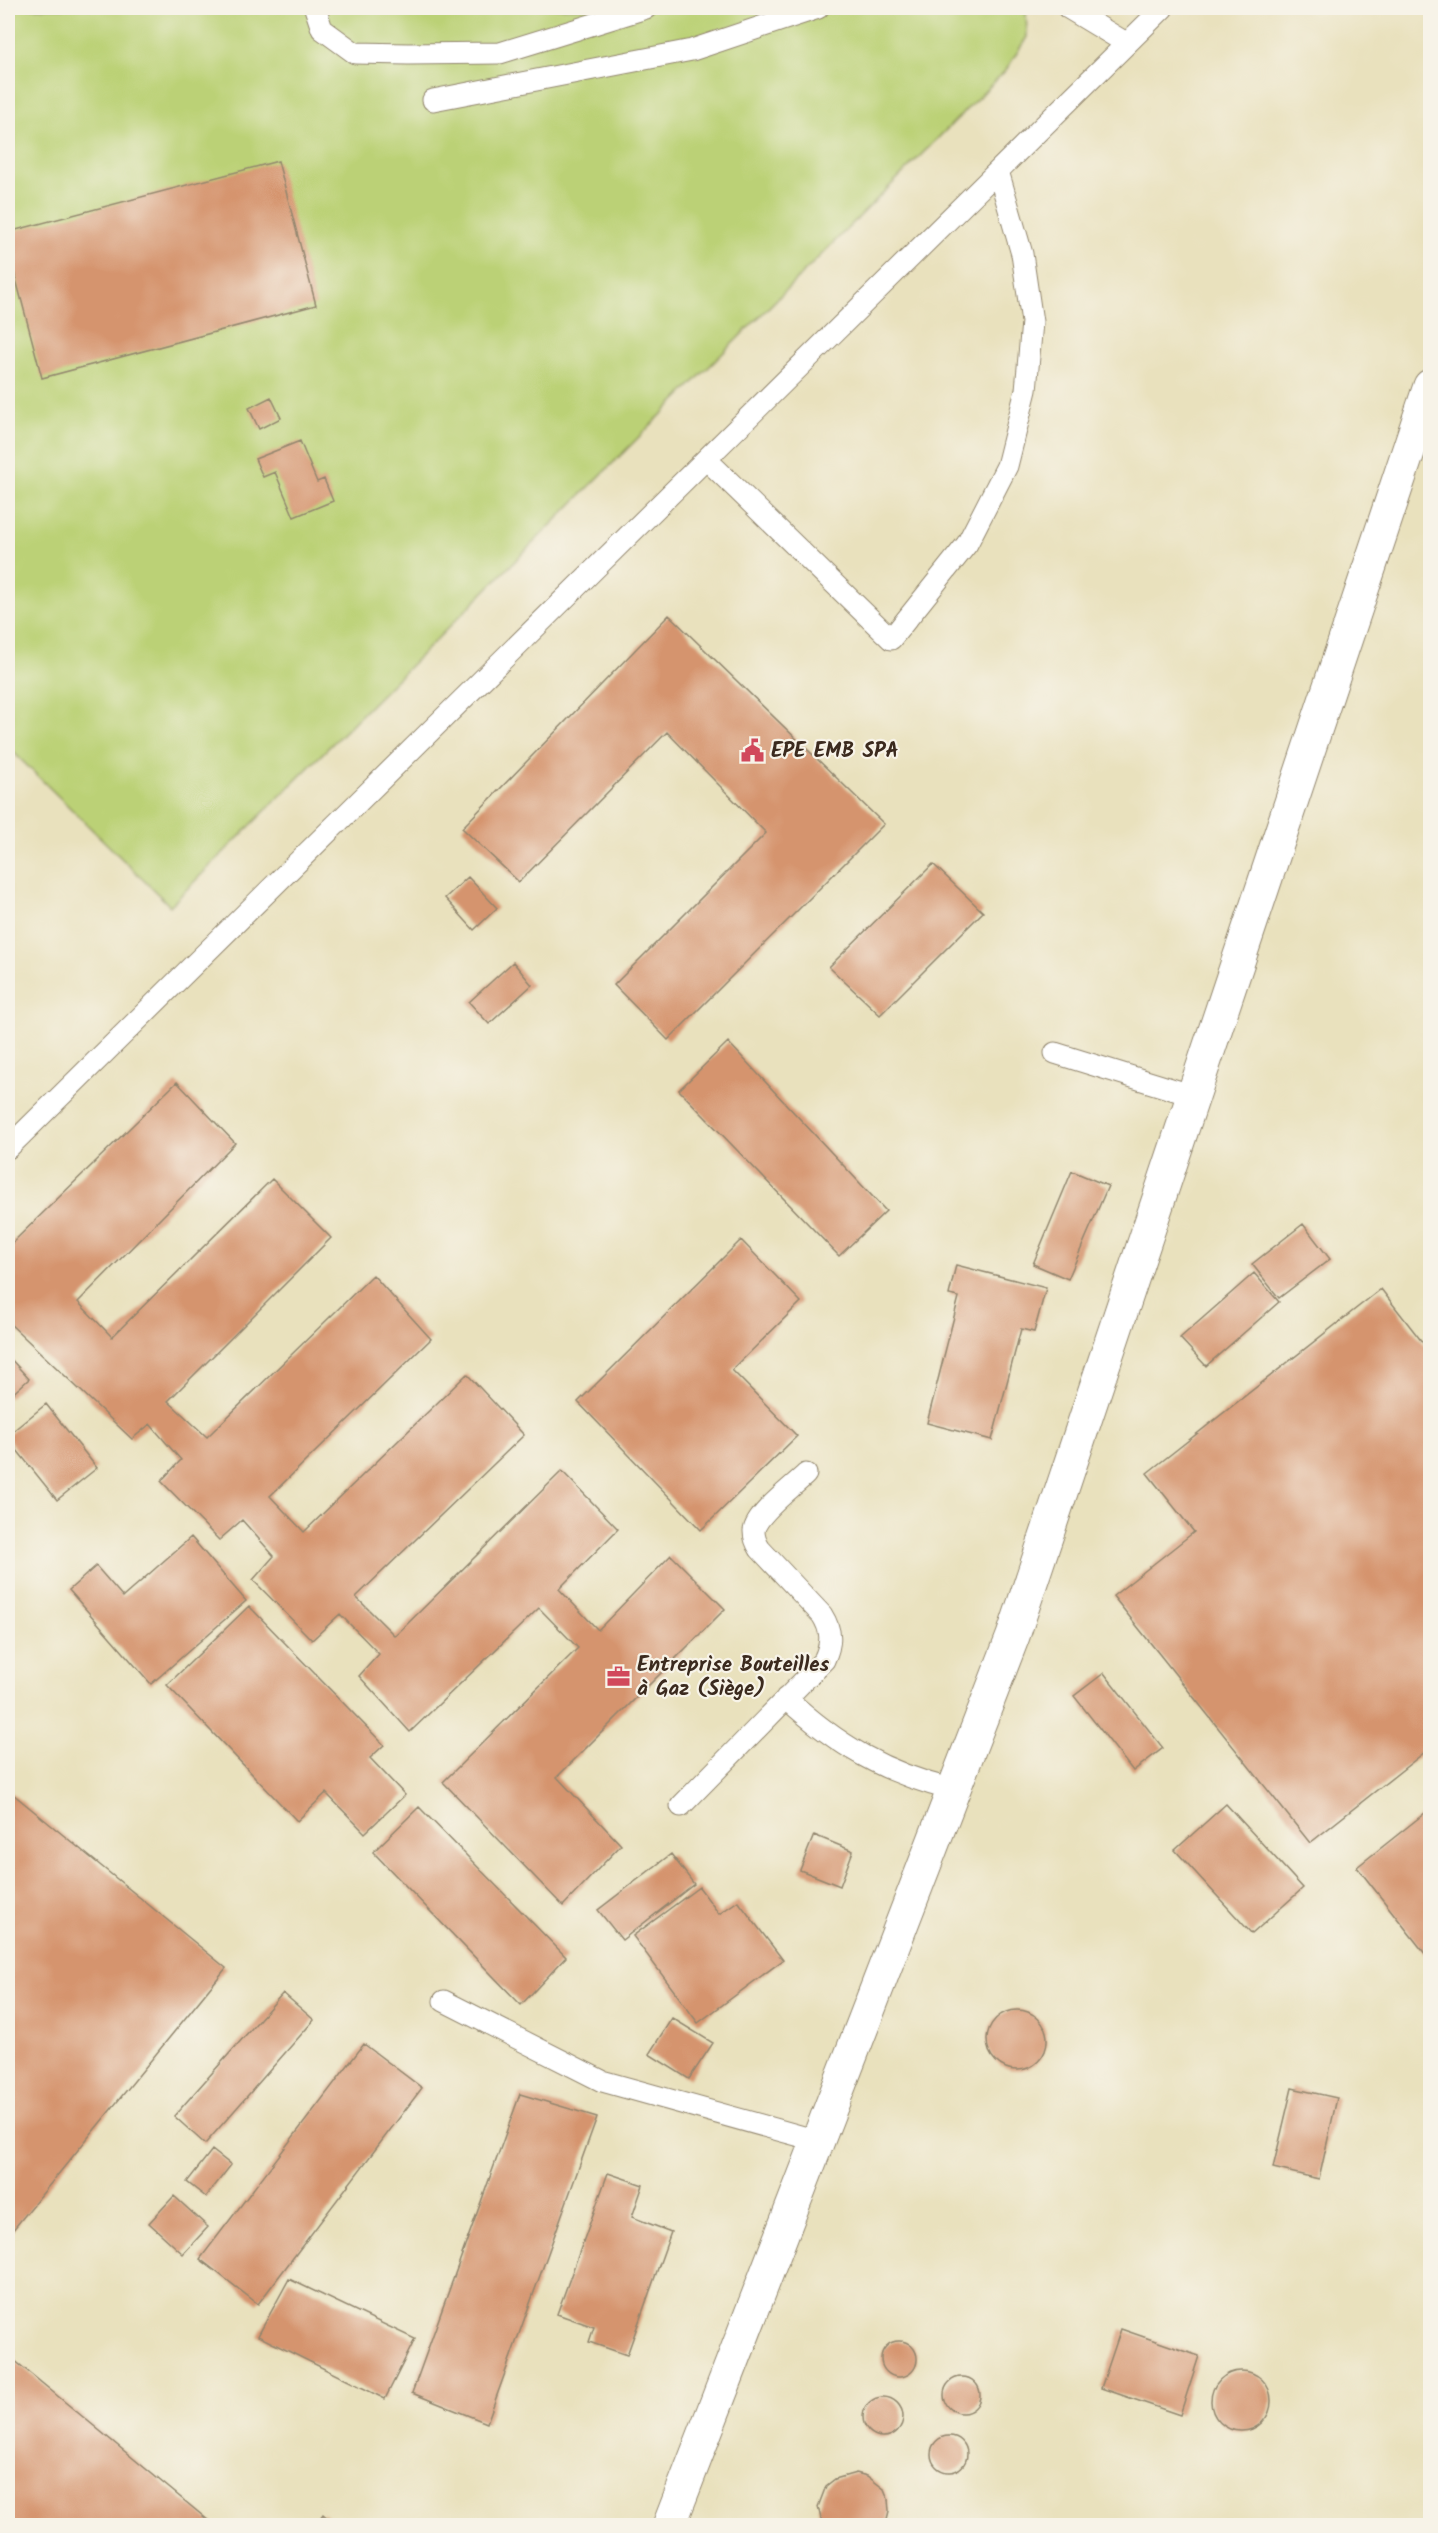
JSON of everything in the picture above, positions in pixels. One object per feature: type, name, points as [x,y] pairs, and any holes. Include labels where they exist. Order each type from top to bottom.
[{"type":"street","points":[[669,2526],[1013,1636],[1431,386]]},
{"type":"lane","points":[[315,8],[322,29],[355,52],[408,54],[500,53],[646,8]]},
{"type":"lane","points":[[433,100],[692,50],[818,8]]},
{"type":"lane","points":[[1068,8],[1126,44]]},
{"type":"lane","points":[[8,1148],[1163,8]]},
{"type":"lane","points":[[706,459],[891,639],[967,544],[1007,466],[1026,390],[1032,322],[1022,254],[998,171]]},
{"type":"lane","points":[[1055,1053],[1194,1096]]},
{"type":"lane","points":[[681,1806],[824,1660],[831,1637],[829,1626],[822,1615],[760,1549],[755,1542],[754,1532],[762,1517],[806,1474]]},
{"type":"lane","points":[[786,1698],[831,1736],[881,1767],[953,1790]]},
{"type":"lane","points":[[444,2001],[602,2081],[818,2142]]},
{"type":"green space","points":[[8,8],[1026,8],[1027,37],[1006,70],[170,906],[8,747]]},
{"type":"building","points":[[278,161],[316,305],[42,378],[8,249],[8,232]]},
{"type":"building","points":[[271,397],[281,418],[259,429],[249,408]]},
{"type":"building","points":[[300,441],[317,482],[324,479],[333,501],[294,517],[275,472],[263,477],[255,459]]},
{"type":"building","points":[[669,615],[884,824],[668,1040],[614,985],[766,833],[667,732],[519,882],[462,828]]},
{"type":"building","points":[[933,864],[983,912],[880,1015],[829,967]]},
{"type":"building","points":[[468,877],[497,908],[474,930],[445,898]]},
{"type":"building","points":[[513,962],[532,985],[489,1024],[469,1002]]},
{"type":"building","points":[[728,1042],[886,1211],[839,1256],[679,1090]]},
{"type":"building","points":[[177,1082],[235,1143],[78,1302],[112,1337],[272,1179],[331,1238],[168,1401],[207,1437],[373,1275],[431,1339],[270,1496],[304,1532],[467,1374],[524,1435],[356,1597],[395,1636],[562,1471],[618,1529],[559,1589],[598,1630],[671,1555],[725,1609],[557,1777],[621,1845],[563,1906],[443,1782],[578,1648],[539,1608],[410,1732],[359,1676],[379,1654],[340,1614],[312,1640],[253,1580],[274,1556],[242,1520],[219,1540],[161,1481],[181,1460],[150,1424],[132,1439],[8,1322],[8,1247]]},
{"type":"building","points":[[1072,1171],[1108,1186],[1068,1279],[1033,1264]]},
{"type":"building","points":[[1303,1224],[1330,1259],[1279,1298],[1252,1264]]},
{"type":"building","points":[[741,1240],[801,1302],[732,1370],[797,1436],[701,1530],[578,1402]]},
{"type":"building","points":[[956,1265],[1046,1288],[1034,1332],[1021,1329],[992,1440],[927,1423],[959,1297],[949,1295]]},
{"type":"building","points":[[1254,1273],[1279,1302],[1206,1366],[1180,1338]]},
{"type":"building","points":[[1381,1289],[1430,1352],[1430,1748],[1310,1843],[1113,1596],[1194,1532],[1147,1473]]},
{"type":"building","points":[[8,1356],[29,1379],[8,1398]]},
{"type":"building","points":[[46,1404],[97,1468],[57,1500],[8,1439],[8,1435]]},
{"type":"building","points":[[191,1537],[246,1601],[151,1684],[69,1590],[96,1566],[123,1597]]},
{"type":"building","points":[[249,1606],[384,1745],[370,1758],[405,1795],[365,1833],[326,1793],[297,1821],[167,1685]]},
{"type":"building","points":[[1104,1673],[1163,1748],[1133,1771],[1074,1696]]},
{"type":"building","points":[[8,1790],[226,1968],[8,2236]]},
{"type":"building","points":[[1226,1804],[1303,1888],[1252,1934],[1175,1850]]},
{"type":"building","points":[[419,1807],[566,1957],[521,2005],[373,1852]]},
{"type":"building","points":[[1430,1809],[1430,1960],[1357,1867]]},
{"type":"building","points":[[814,1835],[853,1851],[840,1886],[800,1870]]},
{"type":"building","points":[[671,1854],[694,1884],[622,1940],[598,1910]]},
{"type":"building","points":[[699,1887],[719,1914],[738,1901],[783,1960],[698,2023],[633,1936]]},
{"type":"building","points":[[283,1993],[314,2020],[205,2144],[174,2116]]},
{"type":"building","points":[[1017,2010],[1034,2015],[1042,2023],[1047,2040],[1042,2057],[1034,2065],[1017,2070],[1000,2065],[992,2057],[987,2040],[992,2023],[1000,2015]]},
{"type":"building","points":[[672,2018],[713,2043],[689,2079],[649,2054]]},
{"type":"building","points":[[364,2044],[422,2088],[258,2304],[200,2259]]},
{"type":"building","points":[[1292,2088],[1337,2098],[1319,2179],[1273,2168]]},
{"type":"building","points":[[520,2094],[597,2117],[487,2423],[412,2393]]},
{"type":"building","points":[[212,2150],[231,2165],[206,2197],[187,2182]]},
{"type":"building","points":[[608,2173],[643,2185],[632,2217],[671,2232],[627,2355],[589,2342],[594,2327],[557,2314]]},
{"type":"building","points":[[174,2196],[208,2227],[183,2254],[149,2223]]},
{"type":"building","points":[[289,2279],[415,2339],[385,2399],[258,2336]]},
{"type":"building","points":[[1121,2329],[1199,2356],[1180,2415],[1101,2388]]},
{"type":"building","points":[[899,2341],[912,2346],[917,2359],[912,2372],[899,2377],[886,2372],[881,2359],[886,2346]]},
{"type":"building","points":[[8,2355],[215,2526],[8,2526]]},
{"type":"building","points":[[1241,2371],[1258,2376],[1266,2384],[1271,2401],[1266,2418],[1258,2426],[1241,2431],[1224,2426],[1216,2418],[1211,2401],[1216,2384],[1224,2376]]},
{"type":"building","points":[[962,2377],[975,2382],[980,2395],[975,2408],[962,2413],[949,2408],[944,2395],[949,2382]]},
{"type":"building","points":[[883,2397],[891,2398],[897,2403],[902,2409],[902,2425],[897,2431],[891,2436],[883,2437],[875,2436],[869,2431],[864,2425],[863,2417],[864,2409],[869,2403],[875,2398]]},
{"type":"building","points":[[949,2436],[962,2441],[967,2454],[962,2467],[949,2472],[936,2467],[931,2454],[936,2441]]},
{"type":"building","points":[[856,2473],[867,2476],[884,2489],[889,2512],[886,2524],[823,2526],[818,2507],[826,2486],[835,2479]]},
{"type":"building","points":[[323,2514],[337,2526],[314,2526]]},
{"type":"place","name":"EPE EMB SPA","points":[[753,750]]},
{"type":"place","name":"Entreprise Bouteilles à Gaz (Siège)","points":[[619,1676]]}]
